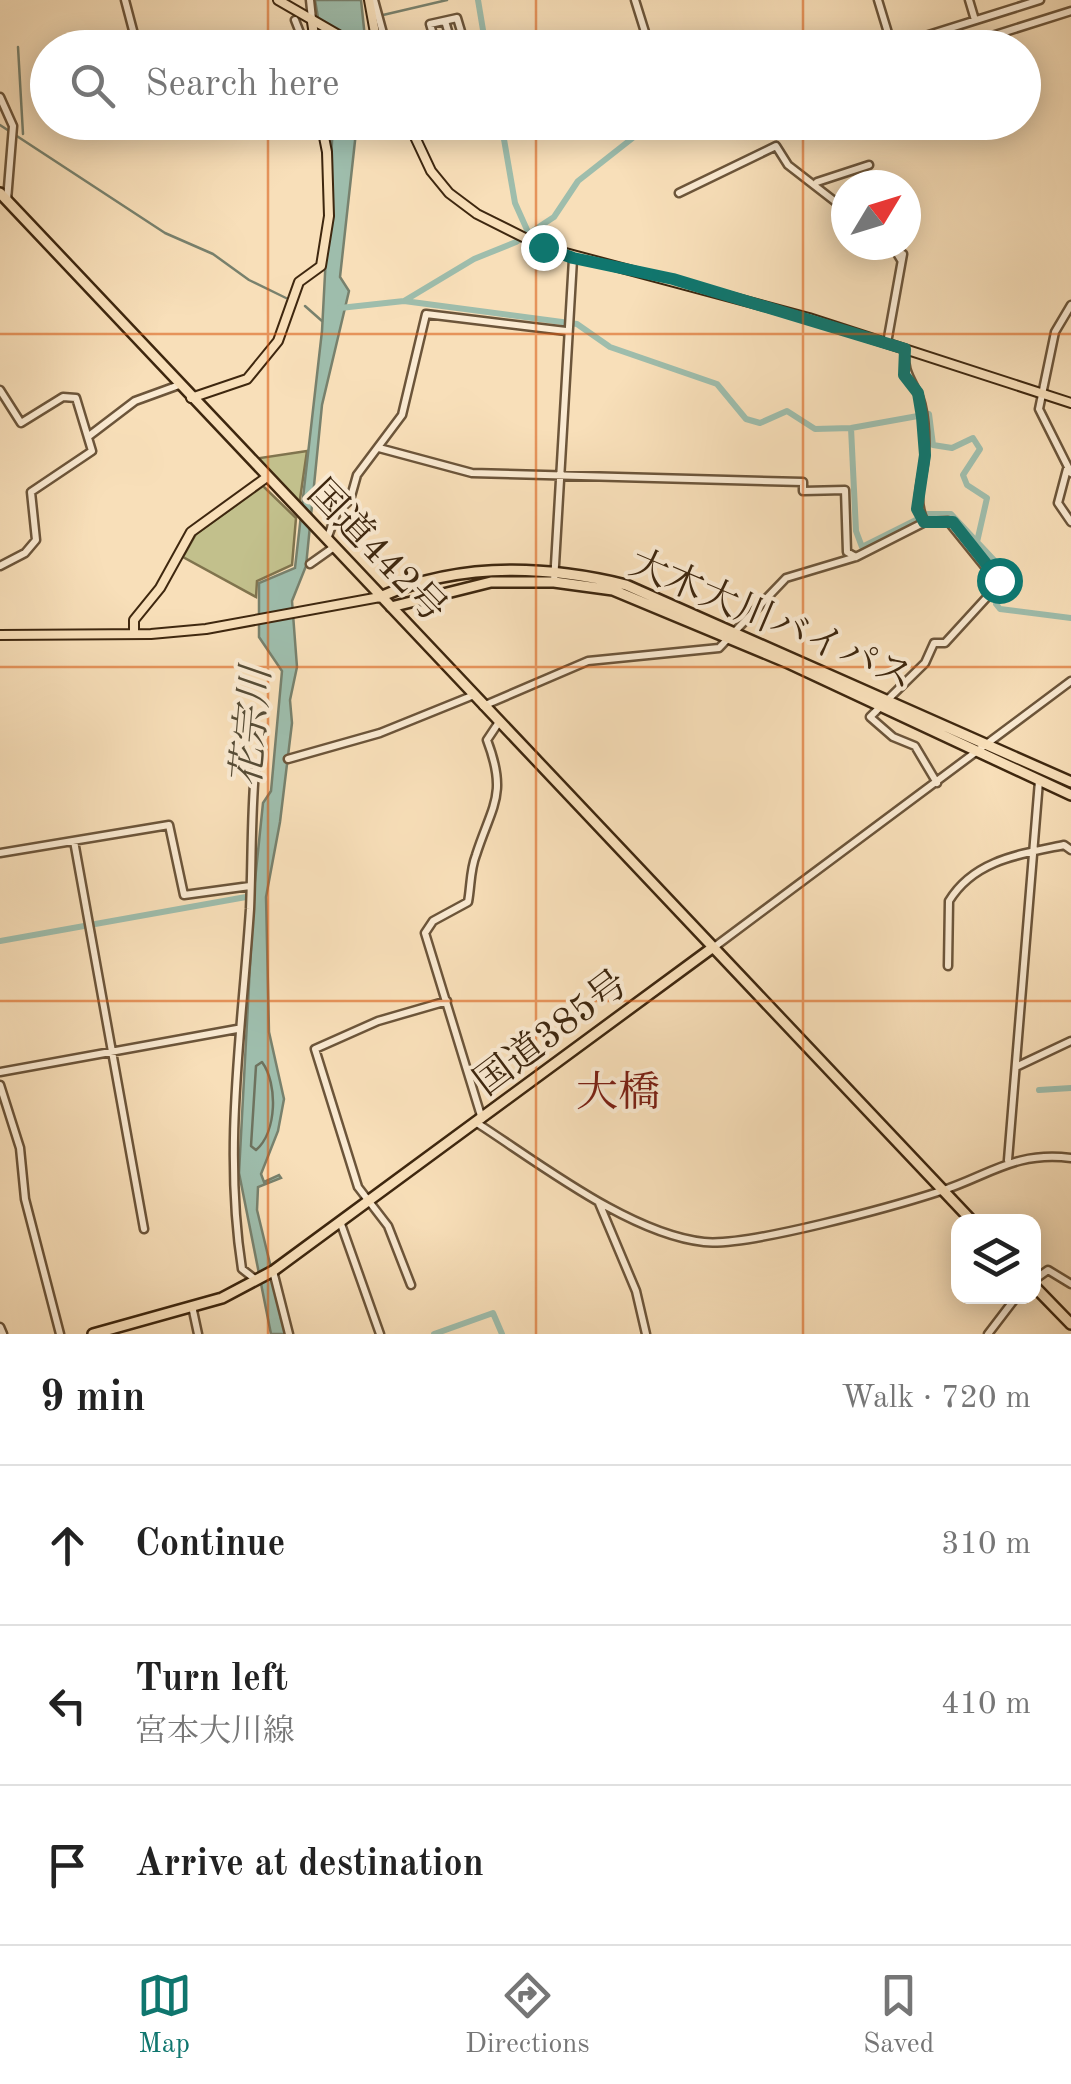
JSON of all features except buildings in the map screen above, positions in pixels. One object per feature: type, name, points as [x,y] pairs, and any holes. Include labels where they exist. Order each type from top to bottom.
[{"type":"highway","name":"国道442号","points":[[3,197],[712,948]]},
{"type":"highway","name":"大木大川バイパス","points":[[376,592],[458,574],[554,570],[638,589],[963,740],[978,752],[1071,795]]},
{"type":"highway","name":"大木大川バイパス","points":[[390,607],[491,582],[587,584],[644,599],[733,634]]},
{"type":"highway","name":"大木大川バイパス","points":[[963,740],[989,745],[1071,782]]},
{"type":"highway","name":"国道385号","points":[[93,1334],[222,1298],[273,1272],[712,948]]},
{"type":"highway","points":[[712,948],[965,1214]]},
{"type":"highway","points":[[1041,1291],[1071,1324]]},
{"type":"main road","points":[[278,0],[329,30]]},
{"type":"main road","points":[[371,0],[376,30]]},
{"type":"main road","points":[[314,23],[315,30]]},
{"type":"main road","points":[[192,398],[247,379],[278,342],[299,282],[321,266],[329,216],[327,152],[321,140]]},
{"type":"main road","points":[[417,140],[432,171],[450,193],[530,241],[573,258],[673,279],[887,343],[1071,403]]},
{"type":"main road","points":[[134,633],[134,620],[160,588],[191,532],[267,478]]},
{"type":"main road","points":[[0,635],[134,633],[254,623],[299,615],[376,592]]},
{"type":"street","points":[[124,0],[133,30]]},
{"type":"street","points":[[310,0],[314,23]]},
{"type":"street","points":[[371,0],[380,30]]},
{"type":"street","points":[[635,0],[644,30]]},
{"type":"street","points":[[878,0],[886,30]]},
{"type":"street","points":[[969,0],[975,20]]},
{"type":"street","points":[[944,30],[1040,0]]},
{"type":"street","points":[[1011,30],[1071,11]]},
{"type":"street","points":[[432,30],[430,24],[457,18],[461,30]]},
{"type":"street","points":[[294,20],[298,30]]},
{"type":"street","points":[[445,21],[448,30]]},
{"type":"street","points":[[0,97],[13,126],[3,197]]},
{"type":"street","points":[[679,193],[770,146],[831,196]]},
{"type":"street","points":[[816,182],[869,165]]},
{"type":"street","points":[[554,582],[573,258]]},
{"type":"street","points":[[887,343],[901,260]]},
{"type":"street","points":[[1071,305],[1055,332],[1039,410],[1069,471],[1058,503],[1071,522]]},
{"type":"street","points":[[310,564],[330,544],[337,512],[350,500],[358,476],[402,415],[426,314],[568,326]]},
{"type":"street","points":[[905,349],[904,375],[918,393],[922,417],[925,455],[917,509],[923,518]]},
{"type":"street","points":[[88,437],[135,402],[179,385]]},
{"type":"street","points":[[0,390],[20,423],[63,397],[76,398],[92,451],[30,495],[36,534],[32,547],[0,566]]},
{"type":"street","points":[[379,448],[472,474],[803,482],[804,492],[846,490],[845,543],[847,552],[856,557]]},
{"type":"street","points":[[484,706],[588,661],[719,648],[786,578],[856,557],[923,518],[953,522],[999,584],[945,644],[934,643],[926,663],[870,717],[893,737],[915,746],[937,783]]},
{"type":"street","points":[[712,948],[1071,681]]},
{"type":"street","points":[[288,759],[380,732],[474,696]]},
{"type":"street","points":[[499,722],[487,740],[495,762],[498,802],[472,868],[468,902],[425,928],[479,1121],[598,1202],[695,1241],[722,1242],[943,1190],[1008,1160],[1071,1158]]},
{"type":"street","points":[[255,771],[250,886],[236,1030],[235,1220],[242,1268],[257,1280]]},
{"type":"street","points":[[1008,1160],[1039,780]]},
{"type":"street","points":[[0,853],[169,825],[184,895],[250,886]]},
{"type":"street","points":[[74,842],[144,1229]]},
{"type":"street","points":[[948,966],[952,896],[983,866],[1064,846],[1071,850]]},
{"type":"street","points":[[411,1286],[388,1226],[369,1204],[347,1157],[315,1049],[378,1022],[447,1001]]},
{"type":"street","points":[[0,1072],[236,1030]]},
{"type":"street","points":[[1017,1066],[1071,1041]]},
{"type":"street","points":[[0,1084],[20,1148],[25,1199],[60,1334]]},
{"type":"street","points":[[598,1202],[636,1291],[646,1334]]},
{"type":"street","points":[[341,1224],[380,1334]]},
{"type":"street","points":[[1041,1276],[1048,1270],[1071,1284]]},
{"type":"street","points":[[273,1272],[289,1334]]},
{"type":"street","points":[[988,1334],[1011,1304]]},
{"type":"street","points":[[192,1306],[198,1334]]},
{"type":"street","points":[[0,1326],[3,1334]]},
{"type":"shaded area","points":[[307,451],[299,506],[259,469],[260,458]]},
{"type":"shaded area","points":[[263,486],[296,518],[292,565],[257,581],[256,597],[183,557],[196,534]]},
{"type":"water","points":[[315,0],[361,0],[364,30],[320,30]]},
{"type":"water","points":[[332,140],[355,140],[340,277],[349,291],[322,405],[306,566],[292,601],[297,667],[290,700],[292,723],[280,822],[266,897],[269,1032],[284,1099],[278,1131],[261,1174],[264,1182],[279,1175],[281,1178],[258,1187],[257,1210],[287,1334],[271,1334],[239,1173],[254,890],[263,803],[271,791],[282,671],[259,637],[259,583],[295,568],[322,331]]},
{"type":"waterway","points":[[383,15],[447,0]]},
{"type":"waterway","points":[[478,0],[483,30]]},
{"type":"waterway","points":[[18,47],[23,134]]},
{"type":"waterway","points":[[0,125],[165,233],[213,254],[249,280],[286,298]]},
{"type":"waterway","points":[[504,140],[515,203],[528,232]]},
{"type":"waterway","points":[[340,308],[404,301],[474,259],[516,242],[554,217],[578,181],[630,140]]},
{"type":"waterway","points":[[404,301],[577,324],[610,347],[717,384],[746,419],[760,423],[787,411],[815,429],[851,428],[929,414],[933,445],[952,448],[973,438],[980,449],[963,475],[967,485],[987,498],[977,542]]},
{"type":"waterway","points":[[305,306],[322,321]]},
{"type":"waterway","points":[[851,428],[856,531],[862,547],[928,514],[951,514],[1008,575],[1008,586],[996,604],[1000,609],[1071,618]]},
{"type":"waterway","points":[[0,941],[246,897]]},
{"type":"waterway","points":[[1039,1090],[1071,1088]]},
{"type":"waterway","points":[[434,1334],[493,1313],[502,1334]]},
{"type":"district","name":"大橋","points":[[618,1091]]},
{"type":"route","points":[[543,247],[573,258],[673,279],[905,349],[904,375],[918,393],[925,448],[917,509],[924,522],[953,522],[999,580]]},
{"type":"water label","name":"花宗川","points":[[250,727]]}]
